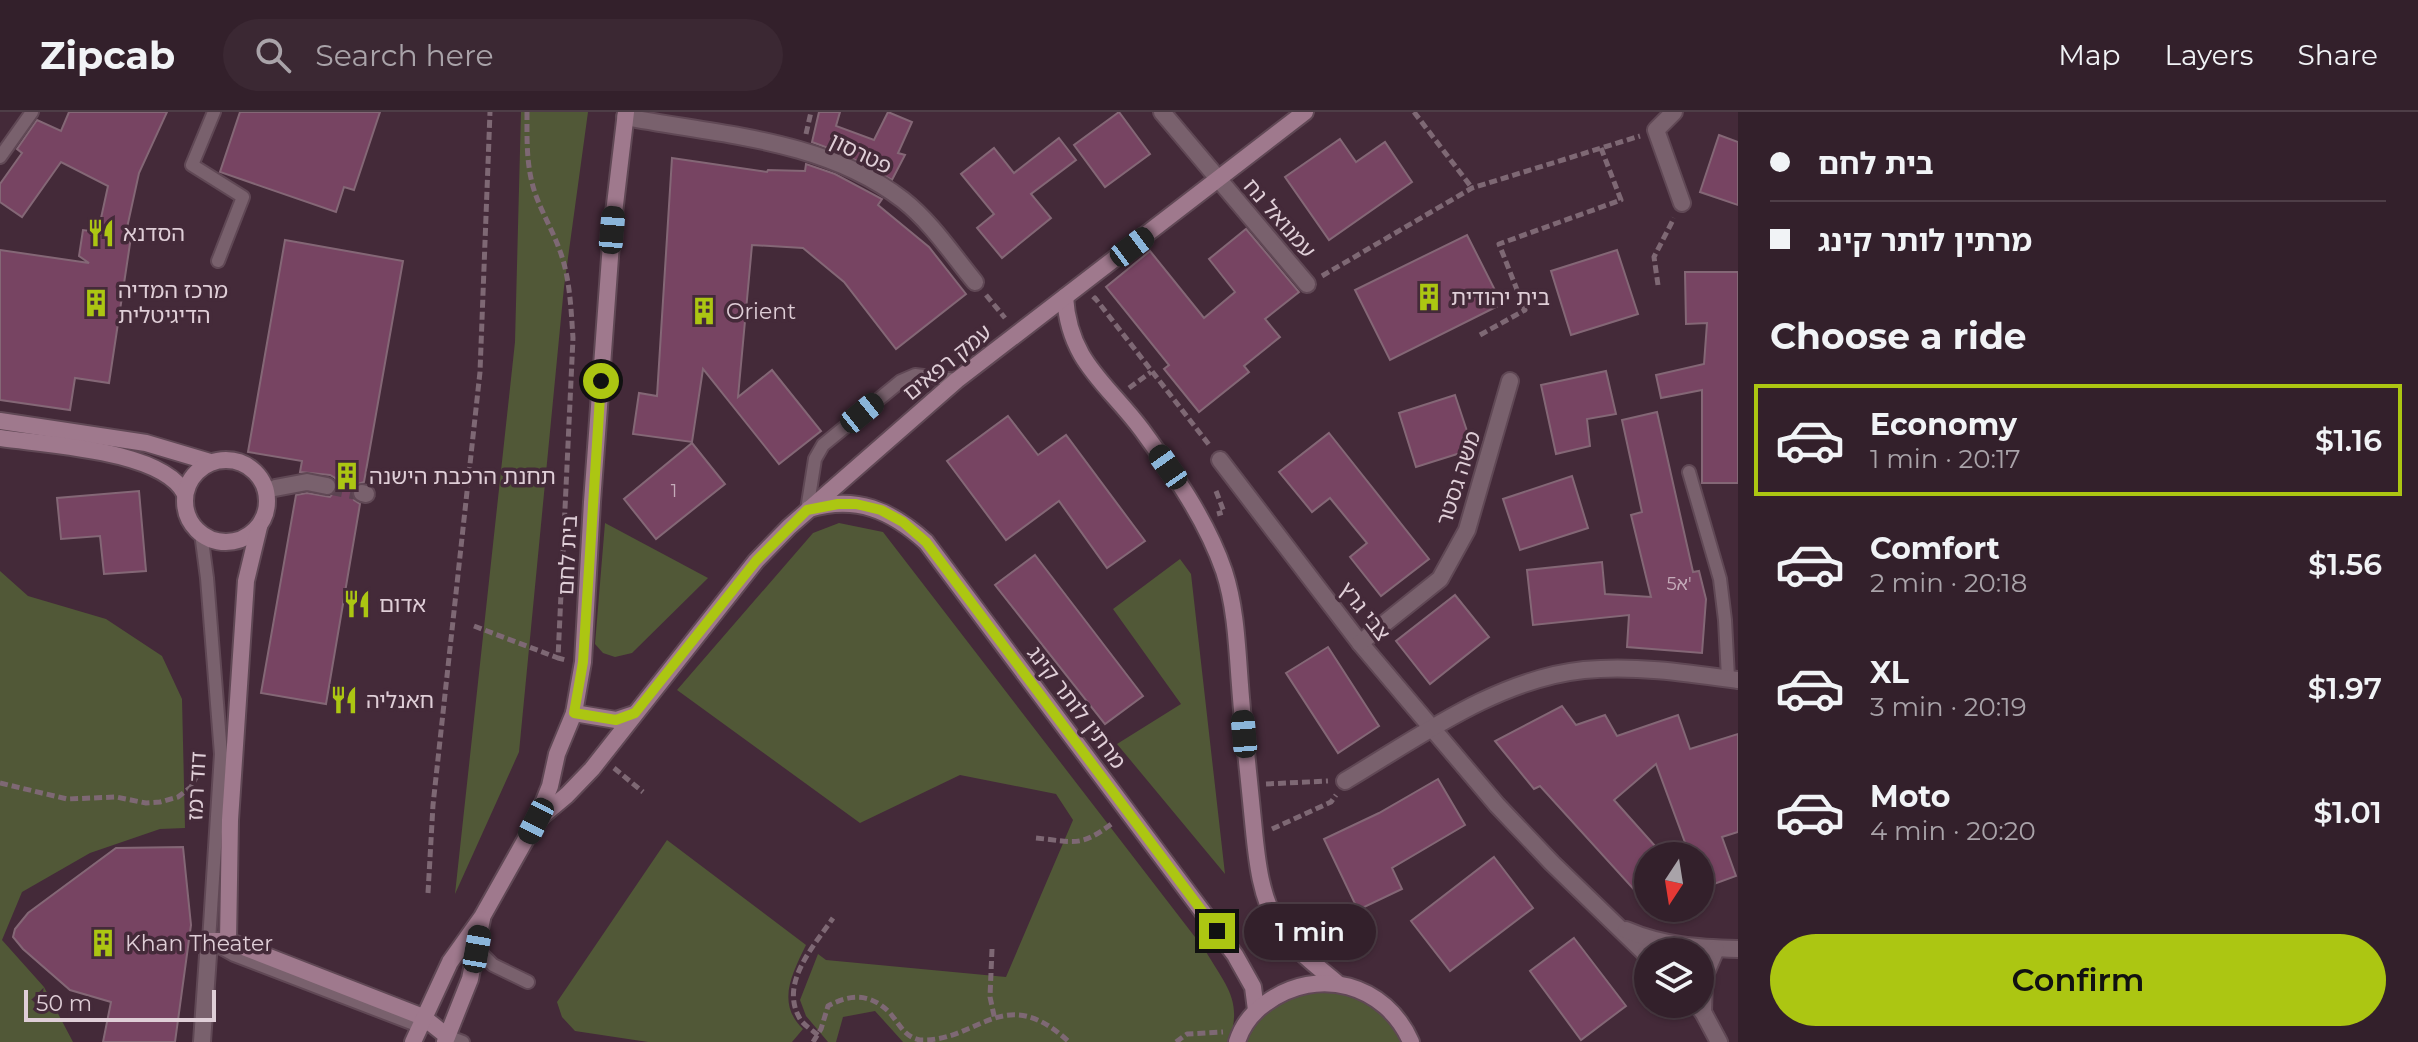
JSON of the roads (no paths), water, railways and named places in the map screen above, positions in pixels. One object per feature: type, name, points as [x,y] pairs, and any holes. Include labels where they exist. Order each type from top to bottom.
[{"type":"street","name":"עמנואל נח","points":[[1162,112],[1307,284]]},
{"type":"street","name":"עמק רפאים","points":[[536,821],[581,781],[756,561],[807,510],[957,380],[1305,112]]},
{"type":"street","points":[[1674,112],[1656,130],[1682,203]]},
{"type":"street","name":"פטרסון","points":[[626,115],[802,149],[840,162],[876,181],[923,217],[975,282]]},
{"type":"street","name":"בית לחם","points":[[419,1028],[450,962],[482,917],[536,821],[550,786],[569,757],[583,662],[611,245],[626,115]]},
{"type":"street","points":[[1065,297],[1076,348],[1182,487],[1216,549],[1232,598],[1254,836],[1269,907],[1290,940],[1337,983]]},
{"type":"street","name":"משה גסטר","points":[[1360,643],[1440,579],[1467,530],[1510,381]]},
{"type":"street","points":[[0,421],[146,443],[210,462],[228,459],[241,462],[261,478],[268,503],[259,527],[243,539],[231,542],[212,539],[201,533],[186,512],[181,485],[167,473],[131,459],[0,438]]},
{"type":"street","name":"צבי גרץ","points":[[1220,460],[1360,643],[1506,814],[1634,942]]},
{"type":"street","points":[[185,494],[193,475],[210,462]]},
{"type":"street","points":[[275,488],[307,482],[327,486]]},
{"type":"street","name":"מרתין לותר קינג","points":[[807,510],[838,504],[856,504],[881,510],[903,522],[926,542],[1245,971],[1253,987],[1256,1010]]},
{"type":"street","name":"דוד רמז","points":[[228,941],[230,820],[245,597],[259,527]]},
{"type":"street","points":[[1345,781],[1434,728],[1490,698],[1524,685],[1582,670],[1633,670],[1733,679]]},
{"type":"street","points":[[574,713],[616,720],[635,713]]},
{"type":"street","name":"בית לחם","points":[[452,1040],[477,949],[482,917]]},
{"type":"street","points":[[1617,926],[1646,939],[1674,945],[1738,949]]},
{"type":"street","points":[[209,941],[228,941],[452,1040]]},
{"type":"street","name":"דוד רמז","points":[[202,1042],[209,941]]},
{"type":"street","points":[[1714,954],[1716,949]]},
{"type":"street","points":[[1238,1038],[1256,1010],[1280,993],[1308,983],[1337,983],[1358,988],[1377,998],[1393,1012],[1411,1042]]},
{"type":"street","points":[[1705,1018],[1719,1042]]},
{"type":"lane","points":[[0,157],[32,112]]},
{"type":"lane","points":[[214,112],[192,165],[243,197],[218,261]]},
{"type":"lane","points":[[807,510],[815,459],[823,445],[901,381],[915,375],[957,380]]},
{"type":"lane","points":[[1689,472],[1720,579],[1733,679]]},
{"type":"lane","name":"דוד רמז","points":[[201,533],[221,754],[209,941]]},
{"type":"lane","points":[[209,941],[234,955],[419,1028]]},
{"type":"lane","points":[[477,949],[493,965],[528,982]]},
{"type":"tunnel","points":[[327,486],[362,493]]},
{"type":"place","name":"הסדנא","points":[[101,233]]},
{"type":"place","name":"בית יהודית","points":[[1429,297]]},
{"type":"place","name":"מרכז המדיה הדיגיטלית","points":[[96,303]]},
{"type":"place","name":"Orient","points":[[704,311]]},
{"type":"place","name":"תחנת הרכבת הישנה","points":[[347,476]]},
{"type":"place","name":"אדום","points":[[357,604]]},
{"type":"place","name":"חאנליה","points":[[344,700]]},
{"type":"place","name":"Khan Theater","points":[[103,943]]}]
